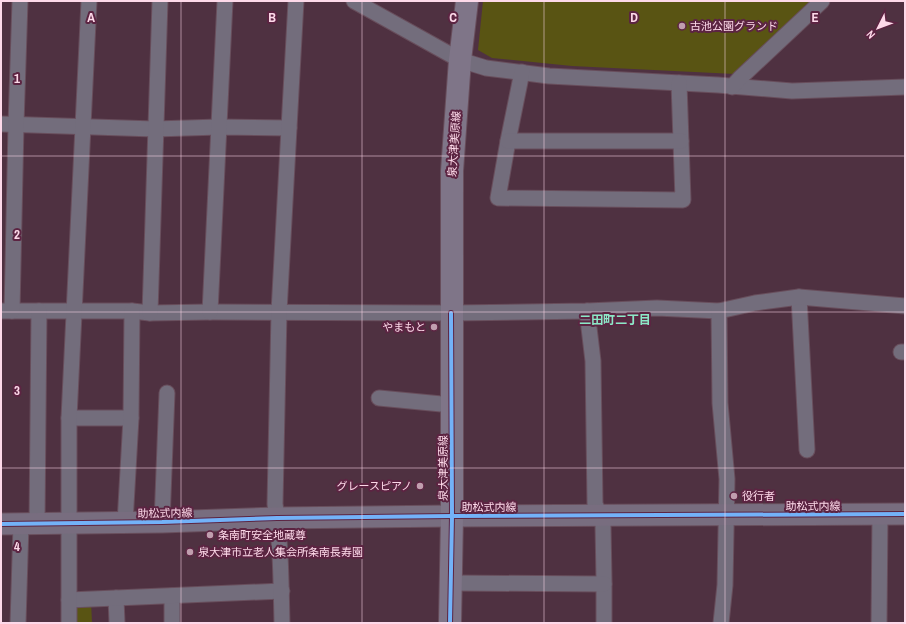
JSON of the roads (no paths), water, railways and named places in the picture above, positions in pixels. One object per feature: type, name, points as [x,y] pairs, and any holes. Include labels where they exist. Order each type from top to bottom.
[{"type":"main road","name":"泉大津美原線","points":[[450,623],[452,516],[452,171],[460,60],[467,1]]},
{"type":"street","points":[[20,1],[8,125],[6,311],[74,310],[132,311],[150,313],[451,313],[588,311],[657,308],[719,311],[755,303],[799,297],[905,306]]},
{"type":"street","points":[[69,623],[69,418],[89,1]]},
{"type":"street","points":[[150,313],[160,1]]},
{"type":"street","points":[[210,312],[226,1]]},
{"type":"street","points":[[282,623],[279,533],[275,504],[280,312],[296,1]]},
{"type":"street","points":[[355,1],[460,60],[486,68],[549,76],[792,91],[905,87]]},
{"type":"street","points":[[732,87],[822,1]]},
{"type":"street","points":[[522,72],[498,198],[683,200],[679,83]]},
{"type":"street","points":[[8,125],[155,129],[219,127],[289,128]]},
{"type":"street","points":[[508,141],[681,141]]},
{"type":"street","points":[[799,297],[807,450]]},
{"type":"street","points":[[18,623],[20,524],[39,311]]},
{"type":"street","points":[[125,523],[131,418],[132,311]]},
{"type":"street","points":[[588,311],[593,361],[595,504],[600,515],[602,525],[604,623]]},
{"type":"street","points":[[719,311],[720,403],[727,479],[725,585],[721,623]]},
{"type":"street","points":[[162,522],[167,393]]},
{"type":"street","points":[[379,398],[452,405]]},
{"type":"street","points":[[69,418],[131,418]]},
{"type":"street","name":"助松式内線","points":[[20,524],[125,523],[277,518],[452,516],[905,514]]},
{"type":"street","points":[[879,623],[880,515]]},
{"type":"street","points":[[451,583],[604,584]]},
{"type":"street","points":[[69,600],[282,591]]},
{"type":"street","points":[[172,596],[172,623]]},
{"type":"street","points":[[116,598],[117,623]]},
{"type":"place","name":"古池公園グランド","points":[[682,26]]},
{"type":"place","name":"やまもと","points":[[434,327]]},
{"type":"place","name":"グレースピアノ","points":[[420,486]]},
{"type":"place","name":"役行者","points":[[734,496]]},
{"type":"place","name":"条南町安全地蔵尊","points":[[210,535]]},
{"type":"place","name":"泉大津市立老人集会所条南長寿園","points":[[190,552]]},
{"type":"district","name":"二田町二丁目","points":[[615,320]]}]
